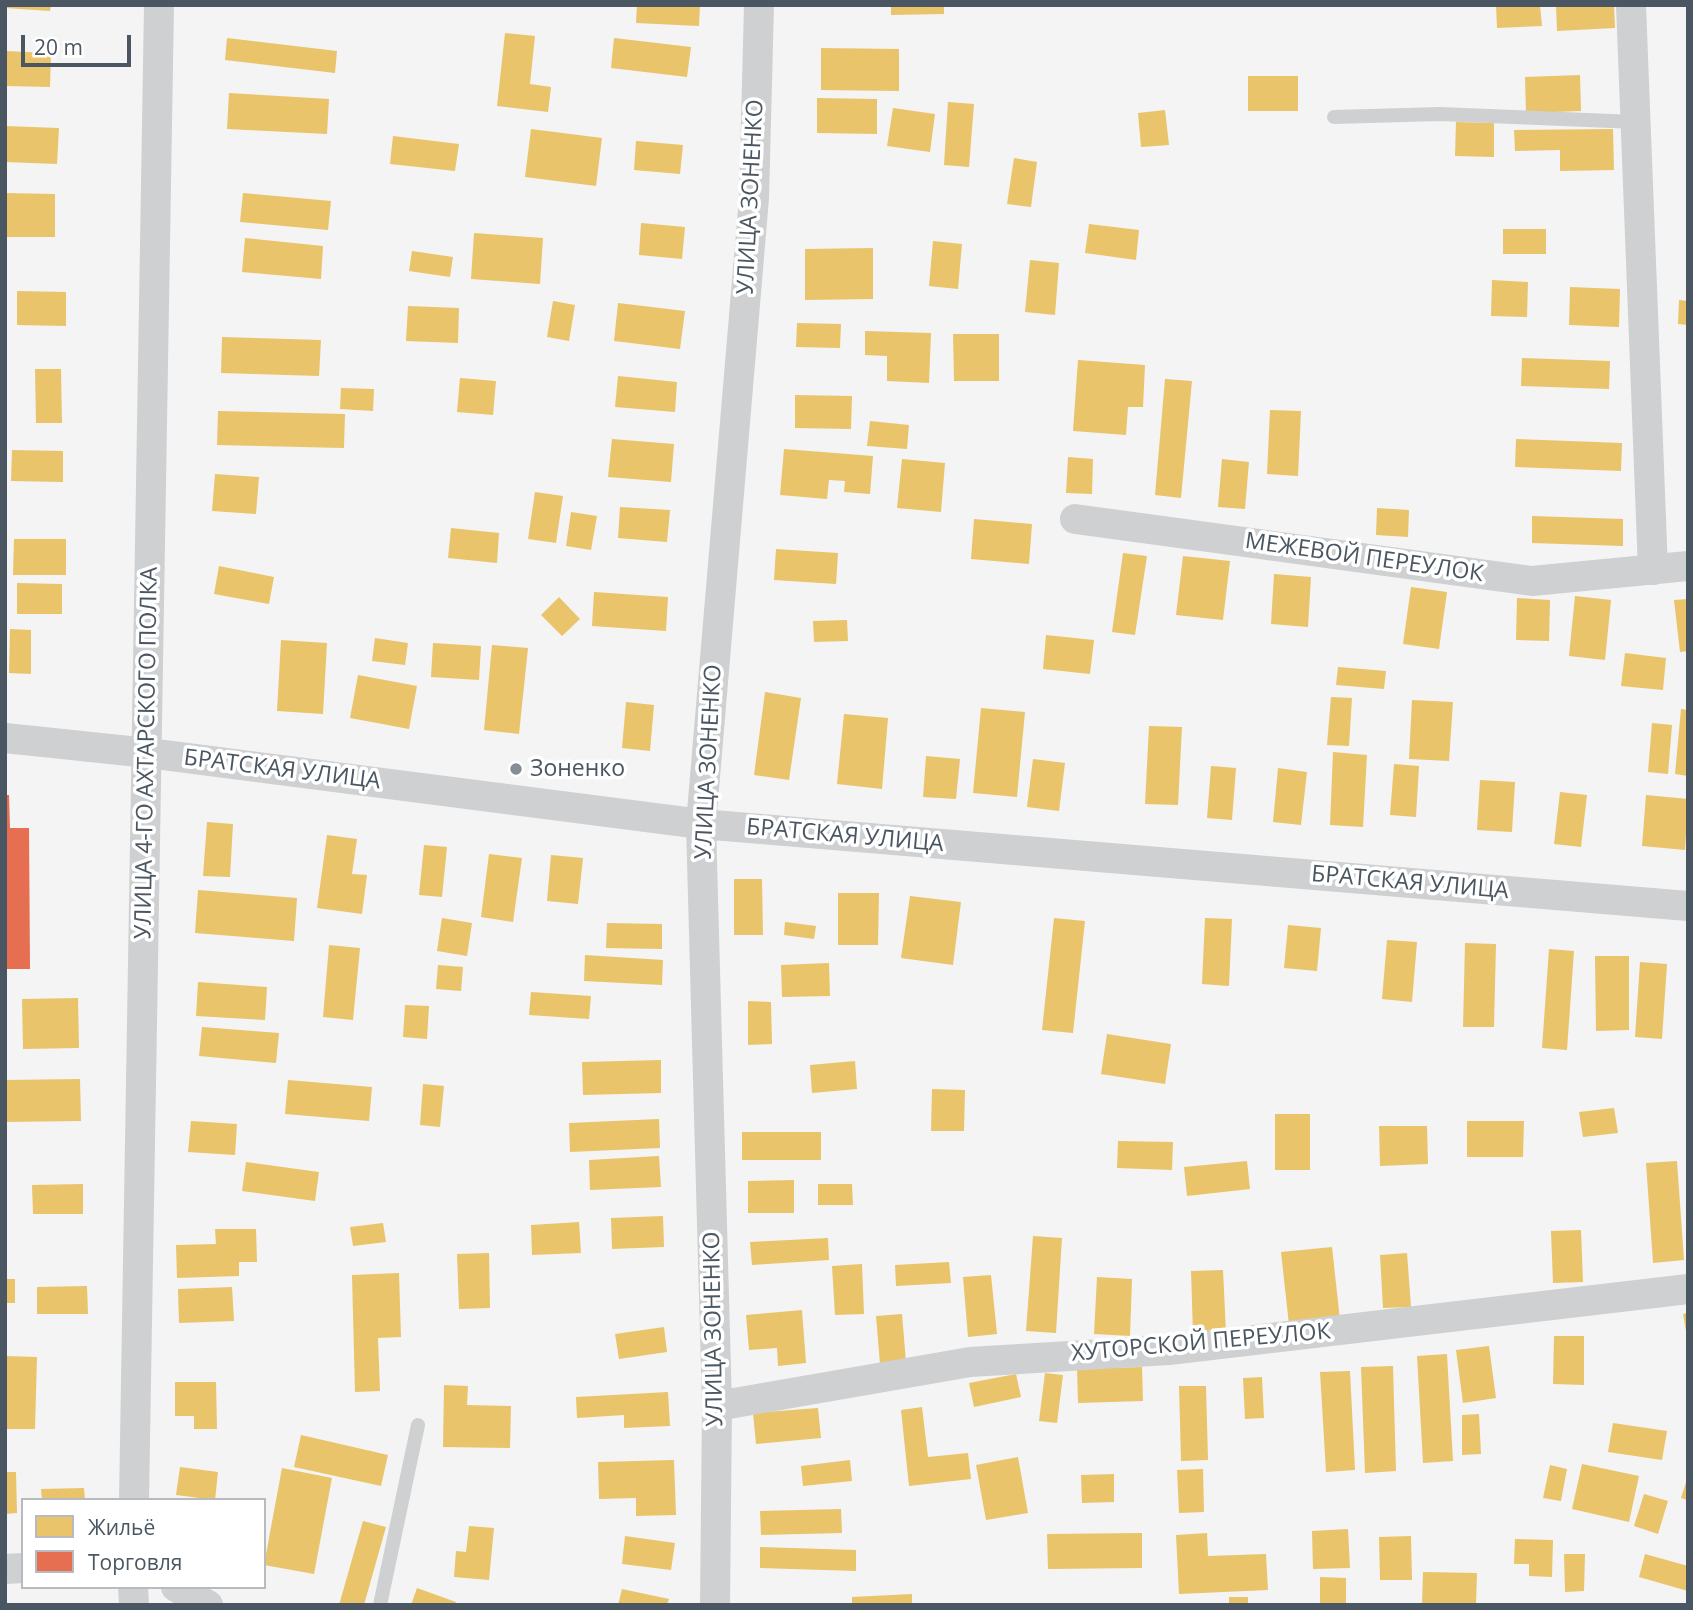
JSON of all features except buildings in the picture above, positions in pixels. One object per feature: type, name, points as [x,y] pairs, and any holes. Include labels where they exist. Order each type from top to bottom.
[{"type":"street","name":"УЛИЦА 4-ГО АХТАРСКОГО ПОЛКА","points":[[134,1498],[159,5]]},
{"type":"street","name":"УЛИЦА ЗОНЕНКО","points":[[715,1605],[717,1406],[701,824],[754,198],[759,5]]},
{"type":"street","points":[[1632,5],[1653,570]]},
{"type":"street","name":"МЕЖЕВОЙ ПЕРЕУЛОК","points":[[1075,519],[1532,581],[1688,566]]},
{"type":"street","name":"БРАТСКАЯ УЛИЦА","points":[[5,738],[148,753],[701,824],[1688,906]]},
{"type":"street","name":"ХУТОРСКОЙ ПЕРЕУЛОК","points":[[717,1406],[970,1362],[1169,1350],[1688,1289]]},
{"type":"street","points":[[180,1589],[208,1605]]},
{"type":"lane","points":[[1334,117],[1440,114],[1636,122]]},
{"type":"lane","points":[[380,1605],[418,1425]]},
{"type":"place","name":"Зоненко","points":[[516,769]]}]
